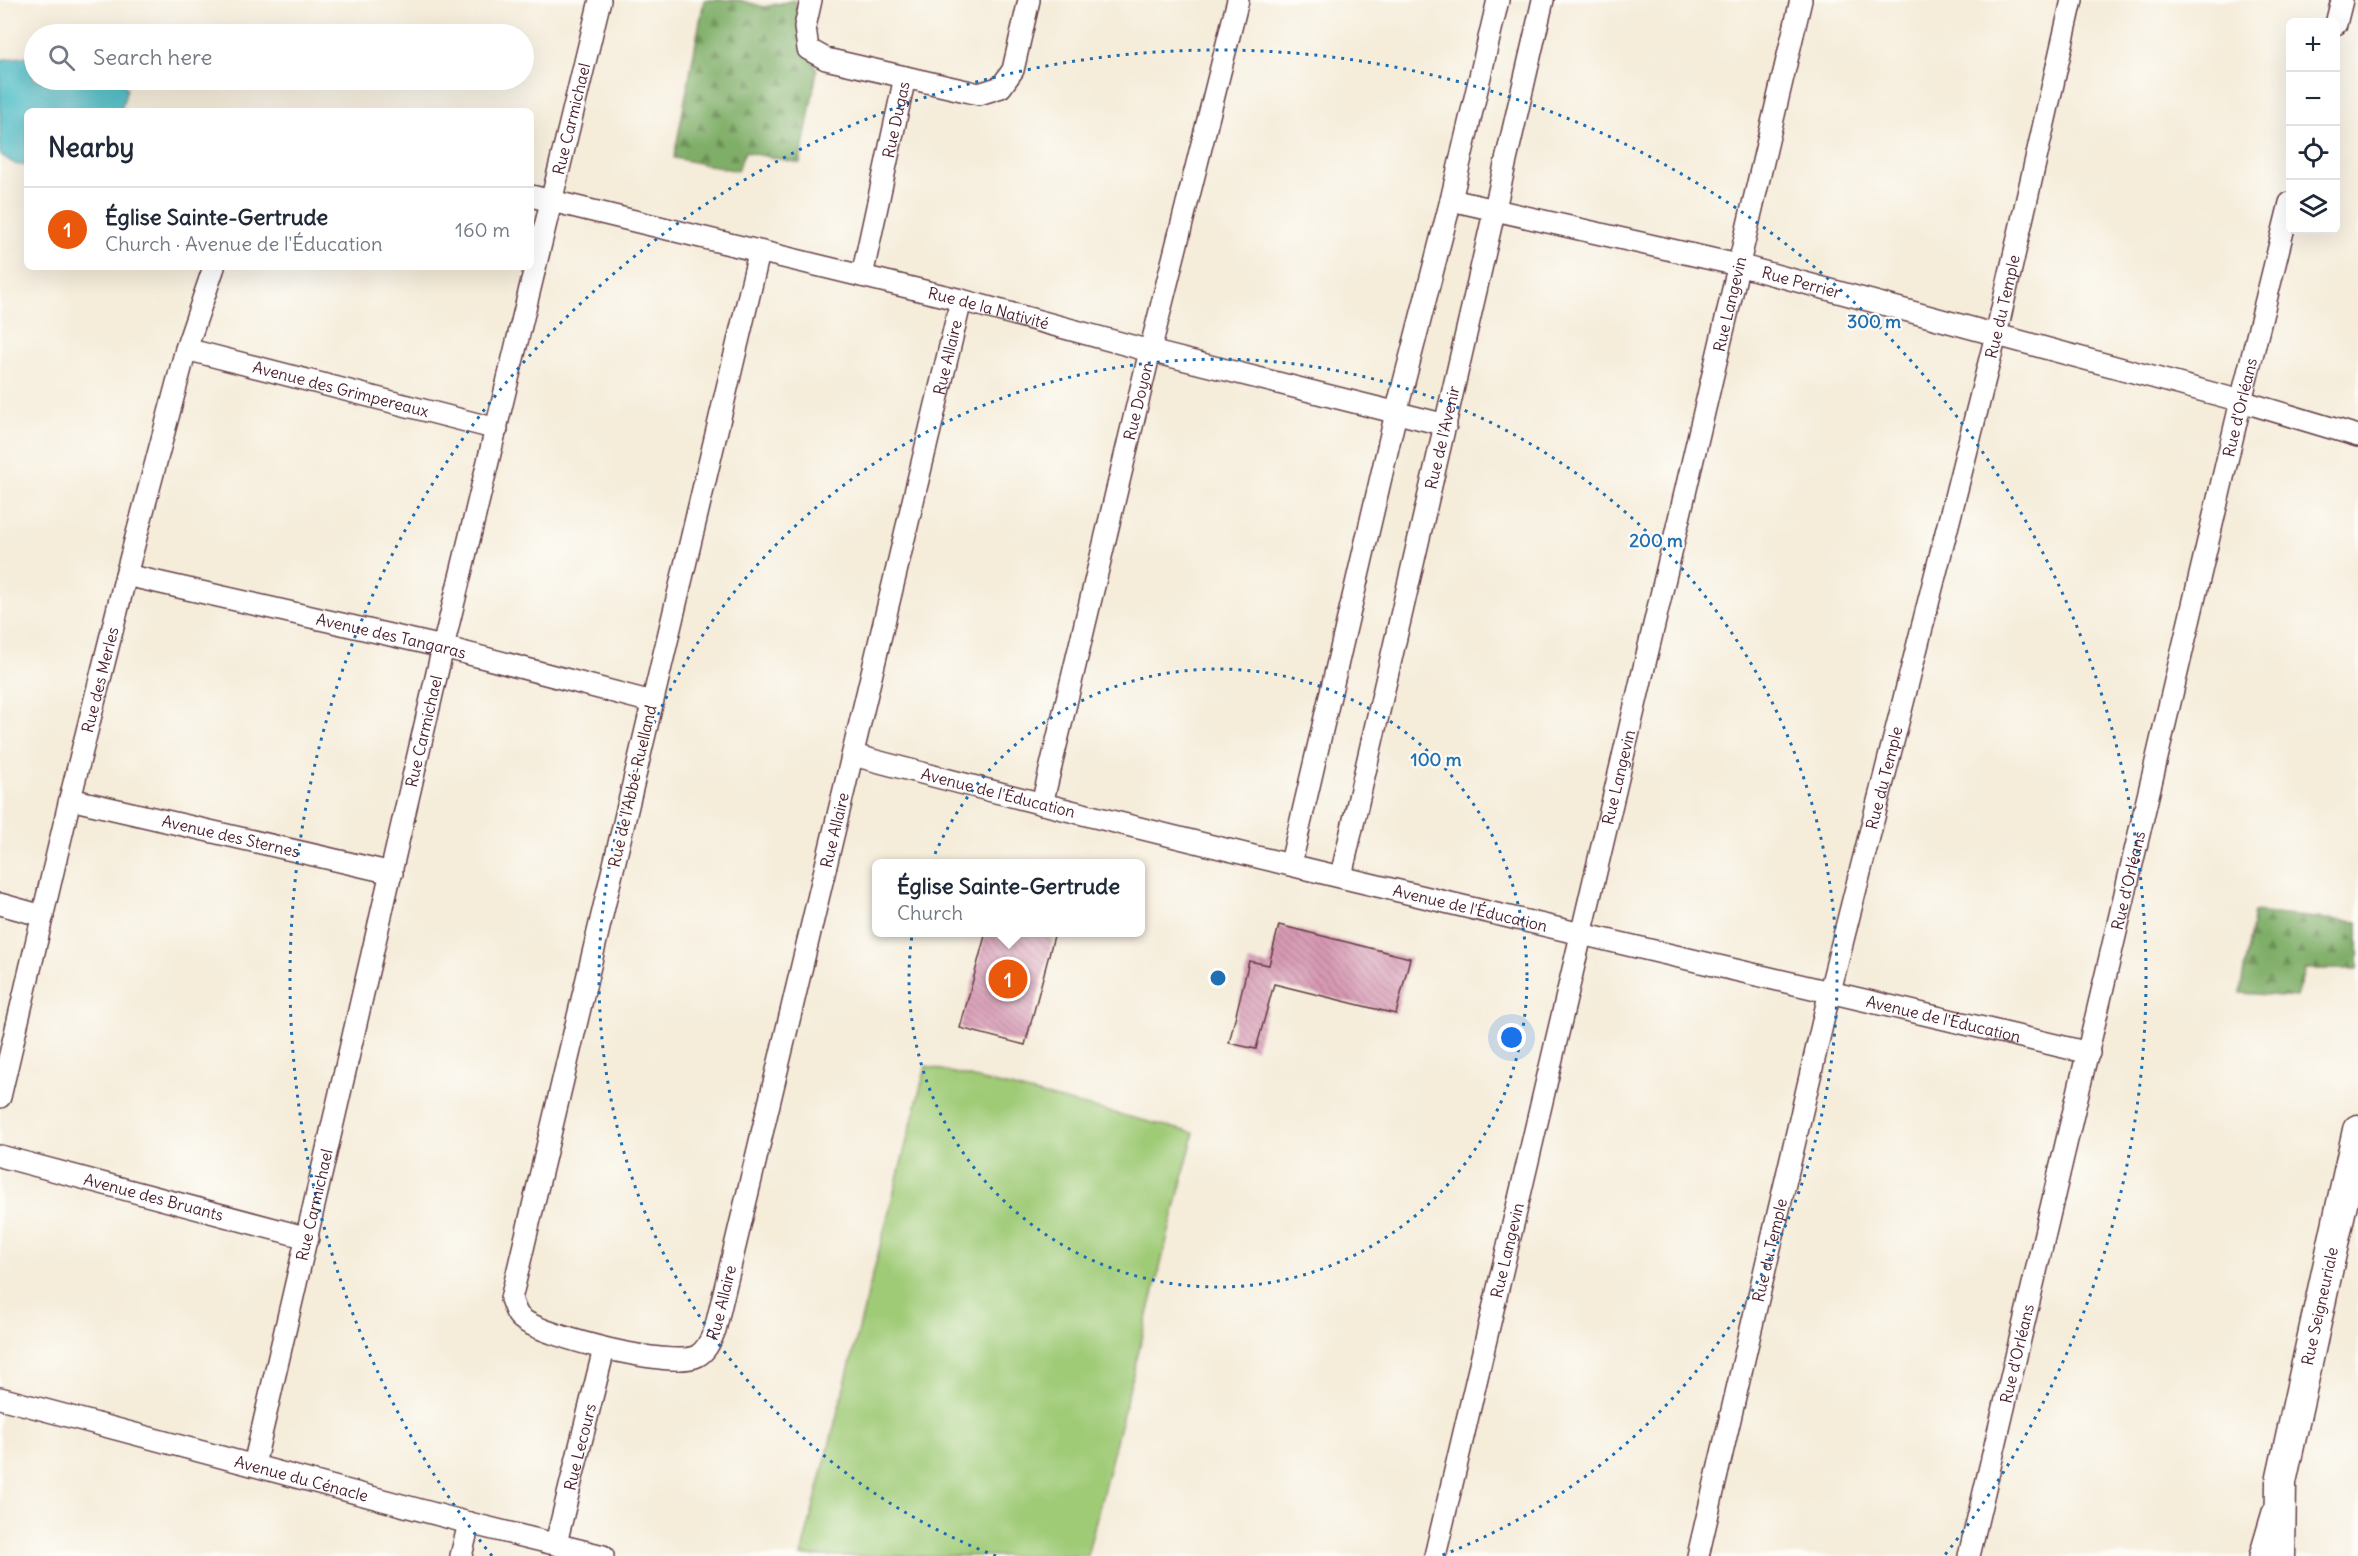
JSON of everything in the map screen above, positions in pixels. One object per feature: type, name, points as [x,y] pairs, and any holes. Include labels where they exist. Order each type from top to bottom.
[{"type":"street","name":"Rue Carmichael","points":[[534,235],[541,199],[600,0]]},
{"type":"street","points":[[812,0],[805,27],[808,49],[826,59],[905,77]]},
{"type":"street","name":"Rue Dugas","points":[[862,276],[905,77],[979,94],[1000,87],[1012,70],[1029,0]]},
{"type":"street","name":"Rue Doyon","points":[[1042,804],[1150,351],[1238,0]]},
{"type":"street","points":[[1291,863],[1396,413],[1451,200],[1498,0]]},
{"type":"street","name":"Rue de l'Avenir","points":[[1341,876],[1543,0]]},
{"type":"street","name":"Rue Langevin","points":[[1435,1556],[1801,0]]},
{"type":"street","name":"Rue du Temple","points":[[1698,1556],[1830,992],[1996,335],[2072,0]]},
{"type":"street","points":[[2338,18],[2342,0]]},
{"type":"street","name":"Rue de la Nativité","points":[[541,199],[961,300],[1150,351],[1446,425]]},
{"type":"street","name":"Rue Perrier","points":[[1451,200],[1738,265],[2241,400],[2358,436]]},
{"type":"street","name":"Rue d'Orléans","points":[[1969,1556],[2241,400],[2286,219]]},
{"type":"street","name":"Rue de l'Abbé-Ruelland","points":[[603,1349],[536,1328],[519,1318],[511,1299],[759,253]]},
{"type":"street","name":"Rue des Merles","points":[[0,1096],[126,575],[186,350],[213,270]]},
{"type":"street","name":"Rue Carmichael","points":[[254,1466],[443,647],[496,429],[527,270]]},
{"type":"street","name":"Rue Allaire","points":[[603,1349],[681,1360],[697,1356],[706,1349],[715,1330],[961,300]]},
{"type":"street","name":"Avenue des Grimpereaux","points":[[186,350],[496,429]]},
{"type":"street","name":"Avenue des Tangaras","points":[[126,575],[443,647],[652,702]]},
{"type":"street","name":"Avenue de l'Éducation","points":[[853,754],[1042,804],[2089,1053]]},
{"type":"street","name":"Avenue des Sternes","points":[[70,799],[392,873]]},
{"type":"street","points":[[0,904],[43,916]]},
{"type":"street","name":"Rue Seigneuriale","points":[[2260,1556],[2281,1482],[2358,1130]]},
{"type":"street","name":"Avenue des Bruants","points":[[0,1156],[308,1238]]},
{"type":"street","name":"Rue Lecours","points":[[556,1543],[603,1349]]},
{"type":"street","name":"Avenue du Cénacle","points":[[0,1398],[469,1523],[603,1556]]},
{"type":"street","name":"Rue Seigneuriale","points":[[2280,1556],[2281,1482]]},
{"type":"street","points":[[461,1556],[469,1523]]},
{"type":"green space","points":[[704,0],[739,0],[764,7],[795,0],[817,71],[800,163],[745,152],[737,171],[674,158]]},
{"type":"green space","points":[[2254,912],[2358,922],[2358,969],[2305,969],[2296,997],[2240,993]]},
{"type":"green space","points":[[926,1066],[1194,1133],[1087,1556],[801,1556]]},
{"type":"water","points":[[24,57],[24,90],[126,90],[122,108],[24,108],[24,166],[15,164],[0,154],[0,60]]},
{"type":"building","points":[[1279,925],[1410,958],[1396,1014],[1274,984],[1256,1049],[1229,1043],[1249,961],[1269,965]]},
{"type":"building","points":[[985,937],[1054,937],[1025,1045],[960,1028]]},
{"type":"place","name":"Église Sainte-Gertrude","points":[[1008,979]]}]
